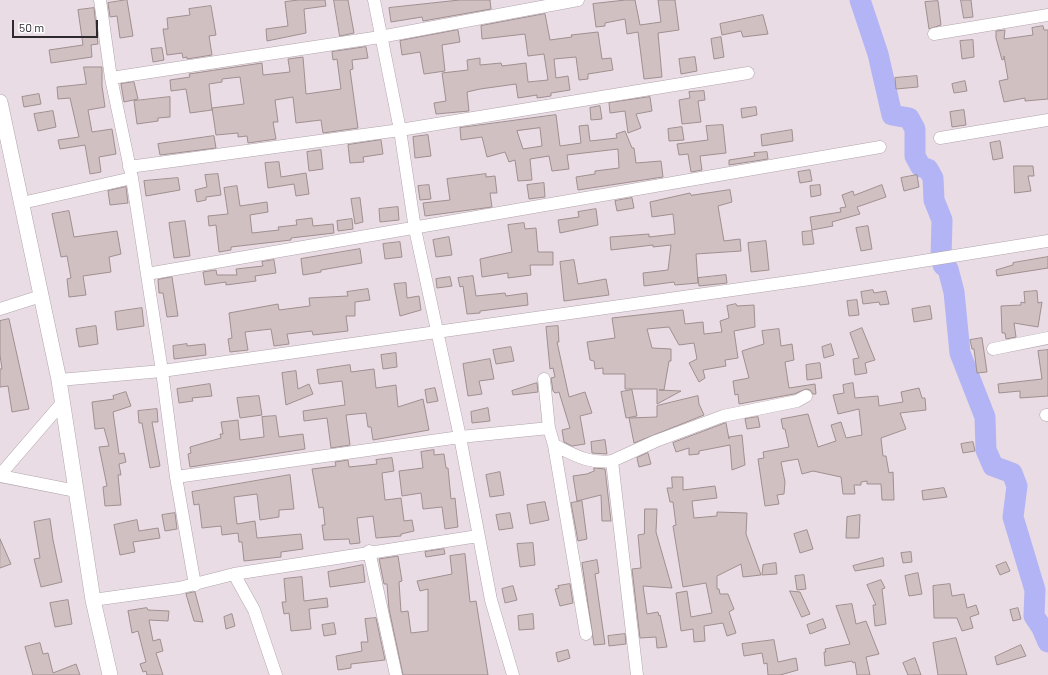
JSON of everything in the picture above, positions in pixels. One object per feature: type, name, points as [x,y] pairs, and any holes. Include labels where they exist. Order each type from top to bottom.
[{"type":"main road","points":[[1,110],[59,380],[92,600],[110,675]]},
{"type":"street","points":[[100,0],[111,78],[130,172],[147,274],[176,478],[195,585]]},
{"type":"street","points":[[374,0],[400,130],[415,229],[460,437],[491,600],[513,675]]},
{"type":"street","points":[[111,78],[380,36],[578,0]]},
{"type":"street","points":[[934,34],[1048,15]]},
{"type":"street","points":[[22,204],[130,172],[400,130],[748,73]]},
{"type":"street","points":[[940,138],[1048,120]]},
{"type":"street","points":[[147,274],[415,229],[880,147]]},
{"type":"street","points":[[59,380],[162,371],[810,279],[1048,241]]},
{"type":"street","points":[[0,308],[41,296]]},
{"type":"street","points":[[994,349],[1048,338]]},
{"type":"street","points":[[544,379],[549,428],[554,445],[586,634]]},
{"type":"street","points":[[554,445],[587,460],[598,462],[612,461],[656,441],[723,416],[797,401],[806,396]]},
{"type":"street","points":[[62,403],[0,476],[76,491]]},
{"type":"street","points":[[176,478],[460,437],[549,428]]},
{"type":"street","points":[[612,461],[637,675]]},
{"type":"street","points":[[92,600],[195,585],[234,574],[370,551],[478,536]]},
{"type":"street","points":[[370,551],[396,675]]},
{"type":"street","points":[[234,574],[254,610],[276,675]]},
{"type":"building","points":[[127,0],[133,36],[120,38],[117,16],[110,17],[108,3]]},
{"type":"building","points":[[299,0],[325,0],[326,6],[304,9],[306,33],[267,41],[266,29],[288,26],[285,2]]},
{"type":"building","points":[[334,0],[348,0],[354,33],[340,36]]},
{"type":"building","points":[[460,0],[490,0],[491,9],[423,21],[422,17],[391,22],[389,8]]},
{"type":"building","points":[[635,0],[640,25],[661,22],[658,0],[675,0],[679,30],[658,33],[662,77],[644,79],[638,32],[627,34],[625,19],[605,23],[605,26],[596,27],[593,4]]},
{"type":"building","points":[[961,0],[971,0],[973,17],[964,18]]},
{"type":"building","points":[[938,1],[941,25],[929,29],[925,2]]},
{"type":"building","points":[[211,6],[216,35],[209,36],[212,55],[187,59],[187,57],[183,58],[182,53],[167,55],[163,29],[168,29],[167,18],[190,15],[189,9]]},
{"type":"building","points":[[94,8],[98,44],[91,45],[92,57],[51,63],[49,50],[83,45],[78,10]]},
{"type":"building","points":[[545,14],[550,40],[572,37],[571,35],[598,32],[602,59],[611,58],[613,70],[588,74],[588,79],[579,80],[576,57],[554,59],[556,78],[568,76],[570,90],[551,93],[551,96],[537,98],[537,95],[518,98],[516,84],[480,89],[467,92],[469,111],[436,114],[434,103],[446,101],[442,73],[468,70],[467,60],[480,58],[480,65],[501,63],[502,66],[526,63],[528,82],[548,80],[544,54],[528,56],[525,34],[482,39],[481,26]]},
{"type":"building","points":[[763,15],[768,34],[743,37],[741,31],[722,35],[720,24]]},
{"type":"building","points":[[1043,26],[1044,30],[1048,30],[1048,99],[1025,101],[1025,98],[1004,102],[999,81],[1008,79],[1004,56],[1004,59],[1002,60],[996,38],[996,31],[1005,30],[1004,39],[1033,35],[1032,28]]},
{"type":"building","points":[[458,30],[460,42],[442,45],[445,71],[424,74],[420,52],[402,55],[400,41]]},
{"type":"building","points":[[721,37],[724,57],[714,59],[711,39]]},
{"type":"building","points":[[973,40],[974,57],[962,59],[960,41]]},
{"type":"building","points":[[366,47],[368,58],[352,60],[353,69],[350,70],[358,128],[323,133],[321,120],[296,123],[293,97],[275,100],[278,122],[273,122],[276,139],[248,143],[247,136],[238,137],[238,133],[216,135],[212,108],[244,104],[240,77],[222,79],[222,82],[209,84],[212,110],[190,113],[186,89],[171,91],[170,80],[190,77],[189,74],[262,63],[263,75],[290,72],[288,59],[303,57],[306,94],[341,89],[337,59],[333,60],[332,52]]},
{"type":"building","points":[[162,48],[164,60],[153,62],[151,49]]},
{"type":"building","points":[[695,57],[697,71],[681,74],[679,59]]},
{"type":"building","points":[[84,67],[102,67],[102,86],[105,107],[88,110],[92,132],[112,129],[116,154],[99,157],[101,172],[90,174],[85,145],[60,149],[58,140],[79,137],[70,98],[58,99],[57,87],[86,84]]},
{"type":"building","points":[[917,76],[918,87],[896,89],[895,78]]},
{"type":"building","points":[[965,81],[967,91],[954,93],[952,84]]},
{"type":"building","points":[[134,82],[138,99],[124,102],[121,84]]},
{"type":"building","points":[[704,91],[705,100],[698,101],[701,122],[682,124],[679,100],[690,98],[689,92]]},
{"type":"building","points":[[39,94],[41,104],[24,107],[22,97]]},
{"type":"building","points":[[170,97],[170,117],[158,118],[158,121],[137,124],[134,101]]},
{"type":"building","points":[[650,97],[652,111],[636,114],[641,128],[628,133],[625,111],[610,113],[609,103]]},
{"type":"building","points":[[600,106],[602,119],[591,120],[590,108]]},
{"type":"building","points":[[756,107],[757,115],[742,118],[741,109]]},
{"type":"building","points":[[964,110],[966,125],[952,127],[950,112]]},
{"type":"building","points":[[53,111],[56,127],[38,131],[34,114]]},
{"type":"building","points":[[556,115],[560,146],[581,143],[579,126],[588,125],[590,141],[617,138],[616,134],[625,131],[632,148],[634,148],[636,163],[661,161],[663,177],[578,190],[576,177],[595,174],[595,171],[619,168],[618,149],[567,155],[569,169],[552,171],[549,156],[530,159],[532,180],[518,181],[515,160],[509,162],[505,152],[487,157],[482,137],[461,140],[460,128]],"holes":[[[540,128],[542,146],[523,149],[517,131]]]},
{"type":"building","points":[[723,125],[726,153],[700,156],[702,170],[691,172],[688,154],[679,155],[677,144],[708,140],[706,126]]},
{"type":"building","points":[[682,127],[684,140],[669,141],[668,129]]},
{"type":"building","points":[[792,130],[793,141],[762,146],[761,135]]},
{"type":"building","points":[[428,135],[431,156],[415,158],[413,137]]},
{"type":"building","points":[[214,136],[216,148],[160,155],[158,144]]},
{"type":"building","points":[[381,140],[383,154],[363,157],[364,162],[350,163],[348,145]]},
{"type":"building","points":[[1000,141],[1003,158],[993,160],[990,143]]},
{"type":"building","points":[[321,150],[323,169],[309,171],[307,152]]},
{"type":"building","points":[[767,152],[768,159],[729,165],[729,160],[755,156],[754,153]]},
{"type":"building","points":[[279,162],[281,177],[306,173],[309,194],[296,196],[294,184],[268,188],[265,163]]},
{"type":"building","points":[[1014,166],[1033,166],[1034,176],[1028,176],[1031,191],[1015,193]]},
{"type":"building","points":[[810,170],[812,181],[800,183],[798,172]]},
{"type":"building","points":[[218,174],[221,195],[206,197],[206,200],[197,202],[195,190],[207,187],[205,175]]},
{"type":"building","points":[[486,174],[486,177],[495,176],[497,193],[490,193],[492,207],[425,216],[423,203],[450,200],[447,179]]},
{"type":"building","points":[[917,175],[919,187],[904,191],[901,178]]},
{"type":"building","points":[[178,178],[180,190],[146,196],[144,181]]},
{"type":"building","points":[[544,183],[545,197],[529,199],[527,185]]},
{"type":"building","points":[[429,185],[431,199],[420,200],[418,186]]},
{"type":"building","points":[[820,185],[821,195],[811,197],[810,186]]},
{"type":"building","points":[[882,185],[886,197],[857,207],[860,214],[832,222],[833,226],[812,230],[810,217],[841,212],[840,208],[846,207],[842,195],[853,191],[854,195]]},
{"type":"building","points":[[237,186],[240,206],[267,202],[268,212],[250,215],[252,233],[279,230],[278,227],[297,225],[296,220],[312,218],[313,226],[333,224],[334,233],[231,247],[231,250],[219,252],[216,225],[209,226],[208,216],[228,214],[224,188]]},
{"type":"building","points":[[126,187],[128,203],[110,205],[108,191]]},
{"type":"building","points":[[730,190],[732,202],[718,206],[724,241],[740,239],[741,251],[696,254],[698,283],[675,285],[674,282],[644,286],[643,273],[668,270],[671,245],[653,247],[653,245],[611,250],[610,237],[649,234],[649,237],[675,234],[673,214],[652,217],[650,202],[690,193],[691,195]]},
{"type":"building","points":[[360,198],[363,222],[355,224],[351,199]]},
{"type":"building","points":[[632,198],[634,208],[617,211],[615,201]]},
{"type":"building","points":[[398,207],[399,220],[380,222],[379,209]]},
{"type":"building","points":[[596,209],[598,225],[560,233],[558,220],[579,217],[578,212]]},
{"type":"building","points":[[69,211],[74,237],[117,231],[121,254],[109,257],[111,272],[83,276],[86,295],[69,297],[67,279],[71,278],[67,256],[61,257],[52,214]]},
{"type":"building","points":[[352,219],[353,229],[338,231],[337,221]]},
{"type":"building","points":[[185,221],[190,256],[174,258],[169,223]]},
{"type":"building","points":[[524,223],[525,229],[536,228],[538,252],[553,252],[553,265],[530,265],[531,275],[508,278],[508,273],[482,277],[480,259],[512,252],[508,225]]},
{"type":"building","points":[[868,226],[872,249],[861,251],[856,228]]},
{"type":"building","points":[[812,231],[814,244],[803,245],[802,232]]},
{"type":"building","points":[[449,237],[452,255],[436,257],[433,240]]},
{"type":"building","points":[[766,241],[769,270],[751,272],[748,243]]},
{"type":"building","points":[[400,242],[402,257],[385,259],[383,244]]},
{"type":"building","points":[[360,249],[362,263],[321,270],[321,272],[303,275],[301,259]]},
{"type":"building","points":[[1048,257],[1048,268],[997,276],[996,270],[1013,265],[1013,263]]},
{"type":"building","points":[[274,260],[276,273],[255,276],[256,281],[226,285],[226,282],[205,285],[203,272],[216,270],[217,275],[237,275],[236,269],[263,266],[262,262]]},
{"type":"building","points":[[574,260],[578,284],[606,279],[609,295],[564,301],[560,262]]},
{"type":"building","points":[[726,275],[727,283],[699,286],[698,278]]},
{"type":"building","points":[[473,276],[476,296],[505,293],[506,296],[527,293],[528,305],[467,314],[463,286],[460,287],[458,278]]},
{"type":"building","points":[[172,277],[178,316],[167,317],[163,293],[159,293],[158,280]]},
{"type":"building","points":[[450,277],[452,286],[437,288],[436,279]]},
{"type":"building","points":[[406,283],[407,298],[419,296],[421,310],[400,316],[394,284]]},
{"type":"building","points":[[368,289],[370,300],[355,302],[355,316],[346,316],[348,331],[313,335],[312,331],[287,334],[289,344],[274,346],[271,329],[245,332],[248,350],[230,352],[228,339],[232,338],[229,313],[278,304],[279,310],[310,306],[309,298],[348,296],[347,292]]},
{"type":"building","points":[[873,290],[874,293],[886,291],[889,304],[880,305],[879,302],[863,304],[861,292]]},
{"type":"building","points":[[1037,291],[1038,303],[1042,302],[1038,327],[1014,323],[1016,337],[1006,339],[1005,333],[1002,333],[1001,306],[1021,305],[1021,302],[1025,303],[1024,292]]},
{"type":"building","points":[[857,300],[859,315],[849,316],[847,301]]},
{"type":"building","points":[[736,304],[737,306],[754,305],[755,327],[734,331],[738,358],[725,360],[726,366],[703,370],[705,378],[699,382],[689,363],[697,359],[694,343],[679,345],[669,327],[647,329],[652,348],[671,349],[671,361],[669,361],[664,390],[659,390],[681,391],[657,404],[657,389],[625,389],[625,374],[603,374],[603,368],[595,369],[594,361],[590,360],[587,342],[615,338],[612,318],[683,310],[685,324],[703,322],[704,334],[722,332],[720,321],[729,318],[727,306]]},
{"type":"building","points":[[930,306],[932,319],[914,322],[912,309]]},
{"type":"building","points":[[142,308],[144,326],[117,330],[115,312]]},
{"type":"building","points":[[9,319],[29,409],[12,412],[8,386],[0,387],[0,369],[2,369],[0,355],[0,321]]},
{"type":"building","points":[[96,326],[98,344],[79,347],[76,329]]},
{"type":"building","points":[[558,326],[559,342],[557,342],[569,397],[585,392],[592,413],[580,416],[585,444],[572,446],[564,442],[562,430],[570,428],[559,392],[555,393],[553,391],[551,378],[555,377],[553,368],[550,369],[546,327]]},
{"type":"building","points":[[862,328],[875,360],[865,363],[867,373],[855,375],[853,359],[859,358],[850,333]]},
{"type":"building","points":[[779,329],[781,346],[792,344],[794,360],[785,362],[789,388],[815,384],[816,394],[813,394],[810,390],[806,389],[794,394],[739,404],[738,394],[735,395],[733,381],[749,378],[742,351],[764,344],[762,331]]},
{"type":"building","points":[[982,338],[987,372],[977,373],[974,349],[972,349],[970,340]]},
{"type":"building","points":[[187,344],[187,346],[205,344],[206,355],[174,359],[173,346]]},
{"type":"building","points":[[831,344],[834,355],[824,358],[822,347]]},
{"type":"building","points":[[511,347],[514,361],[496,364],[493,350]]},
{"type":"building","points":[[1048,350],[1048,396],[1020,398],[1020,391],[999,393],[998,384],[1042,379],[1038,351]]},
{"type":"building","points":[[396,353],[397,367],[383,369],[381,355]]},
{"type":"building","points":[[490,359],[494,379],[479,381],[482,394],[468,396],[463,364]]},
{"type":"building","points":[[820,363],[822,378],[807,380],[806,365]]},
{"type":"building","points":[[350,365],[351,372],[374,369],[376,388],[396,385],[398,407],[423,399],[429,430],[373,440],[371,427],[368,427],[366,413],[346,415],[350,445],[331,448],[327,418],[304,421],[303,411],[345,405],[342,381],[319,384],[317,370]]},
{"type":"building","points":[[296,371],[298,389],[309,384],[313,394],[286,405],[282,373]]},
{"type":"building","points":[[537,383],[538,392],[513,395],[512,391]]},
{"type":"building","points":[[853,383],[855,398],[878,396],[879,406],[903,402],[901,392],[919,388],[922,398],[925,398],[926,410],[900,413],[906,429],[881,438],[883,456],[886,456],[889,473],[893,472],[894,500],[882,500],[881,484],[867,484],[867,481],[861,482],[861,485],[854,485],[855,494],[843,494],[841,477],[813,471],[802,474],[798,459],[781,462],[785,482],[784,494],[777,495],[779,504],[765,506],[758,459],[764,458],[763,452],[789,447],[781,419],[808,414],[818,447],[836,441],[831,425],[841,422],[846,438],[862,435],[859,409],[838,414],[833,395],[844,393],[843,385]]},
{"type":"building","points":[[210,384],[212,396],[192,398],[193,401],[179,403],[177,389]]},
{"type":"building","points":[[435,388],[438,401],[427,403],[425,390]]},
{"type":"building","points":[[632,390],[637,416],[626,418],[621,392]]},
{"type":"building","points":[[126,392],[131,406],[113,412],[119,454],[124,453],[126,462],[119,464],[121,475],[118,475],[121,505],[105,506],[103,487],[107,486],[99,447],[109,446],[104,428],[95,429],[92,402],[114,399],[113,396]]},
{"type":"building","points":[[259,396],[262,415],[240,418],[237,398]]},
{"type":"building","points":[[698,396],[699,404],[704,415],[634,443],[629,418],[657,417],[657,406]]},
{"type":"building","points":[[488,408],[490,421],[472,423],[471,412]]},
{"type":"building","points":[[157,409],[158,422],[152,422],[160,466],[150,468],[142,423],[139,423],[138,411]]},
{"type":"building","points":[[276,416],[279,437],[303,434],[305,449],[190,467],[188,454],[191,453],[190,447],[221,438],[220,434],[223,434],[221,422],[238,420],[240,440],[264,437],[262,417]]},
{"type":"building","points":[[758,417],[760,427],[747,429],[745,419]]},
{"type":"building","points":[[726,423],[729,439],[729,437],[742,435],[745,465],[732,470],[730,445],[699,451],[699,454],[689,455],[689,448],[676,452],[673,443]]},
{"type":"building","points":[[605,440],[607,454],[592,453],[591,442]]},
{"type":"building","points":[[973,442],[975,451],[963,453],[961,444]]},
{"type":"building","points":[[434,450],[434,455],[444,454],[446,468],[448,468],[451,499],[455,498],[458,527],[445,529],[442,507],[423,509],[421,493],[402,496],[399,471],[423,468],[421,452]]},
{"type":"building","points":[[648,453],[651,464],[639,467],[637,458]]},
{"type":"building","points":[[392,458],[394,471],[382,473],[385,500],[401,498],[404,521],[412,520],[414,531],[401,534],[401,536],[376,538],[373,516],[357,518],[360,543],[350,544],[349,539],[324,540],[322,525],[325,525],[323,507],[319,508],[312,469],[336,466],[335,462],[348,460],[349,467],[377,464],[376,460]]},
{"type":"building","points":[[594,468],[605,469],[611,521],[602,521],[601,495],[577,501],[573,476],[587,474],[594,471]]},
{"type":"building","points":[[500,472],[504,495],[490,497],[486,475]]},
{"type":"building","points":[[290,475],[294,509],[279,510],[279,517],[260,520],[257,494],[234,497],[237,524],[255,521],[257,538],[301,534],[303,549],[281,552],[281,557],[244,561],[242,542],[239,542],[238,533],[222,535],[221,526],[202,528],[199,504],[194,505],[192,492]]},
{"type":"building","points":[[672,477],[683,477],[683,490],[715,486],[717,498],[692,501],[694,518],[717,516],[717,512],[747,513],[746,534],[761,575],[743,577],[741,564],[717,576],[717,589],[719,589],[720,594],[728,594],[734,609],[729,612],[736,633],[727,636],[723,623],[704,626],[705,641],[694,642],[693,629],[681,631],[676,593],[687,591],[691,617],[712,613],[706,583],[683,587],[673,526],[676,525],[673,502],[670,502],[667,488],[672,488]]},
{"type":"building","points":[[944,488],[947,497],[923,500],[922,491]]},
{"type":"building","points":[[582,501],[587,539],[578,541],[571,503]]},
{"type":"building","points":[[545,502],[549,520],[530,524],[527,505]]},
{"type":"building","points":[[645,509],[657,509],[656,532],[672,588],[643,586],[647,614],[658,612],[659,616],[660,615],[667,647],[657,648],[656,637],[640,638],[632,569],[641,568],[638,535],[644,534]]},
{"type":"building","points":[[175,513],[177,529],[165,531],[162,515]]},
{"type":"building","points":[[510,513],[513,528],[499,530],[496,515]]},
{"type":"building","points":[[860,515],[859,538],[846,538],[847,517]]},
{"type":"building","points":[[50,519],[62,582],[41,587],[34,559],[40,558],[34,522]]},
{"type":"building","points":[[137,520],[139,531],[158,528],[160,538],[133,542],[135,552],[120,555],[114,525]]},
{"type":"building","points":[[807,530],[813,549],[800,553],[794,534]]},
{"type":"building","points":[[0,539],[11,564],[0,568]]},
{"type":"building","points":[[533,543],[535,565],[520,567],[517,544]]},
{"type":"building","points":[[444,549],[445,554],[426,557],[425,552]]},
{"type":"building","points":[[911,552],[912,562],[903,563],[901,553]]},
{"type":"building","points":[[465,554],[470,602],[476,601],[488,675],[403,675],[389,609],[387,584],[384,584],[379,559],[398,556],[402,581],[399,582],[401,612],[408,611],[411,633],[428,631],[428,589],[420,591],[417,581],[452,574],[450,556]]},
{"type":"building","points":[[883,558],[884,566],[855,571],[853,566]]},
{"type":"building","points":[[597,560],[599,573],[595,574],[605,644],[594,645],[582,563]]},
{"type":"building","points":[[1006,562],[1010,571],[1000,575],[996,566]]},
{"type":"building","points":[[776,563],[777,574],[762,575],[763,565]]},
{"type":"building","points":[[363,565],[365,582],[330,587],[328,572]]},
{"type":"building","points":[[918,573],[922,594],[909,596],[905,576]]},
{"type":"building","points":[[804,575],[806,589],[797,590],[795,576]]},
{"type":"building","points":[[302,577],[304,601],[327,598],[328,607],[309,609],[311,629],[291,631],[289,613],[284,614],[282,602],[286,602],[284,579]]},
{"type":"building","points":[[881,580],[885,588],[882,589],[886,624],[875,626],[873,605],[876,605],[867,585]]},
{"type":"building","points":[[570,584],[573,603],[560,606],[555,589],[559,588],[558,586]]},
{"type":"building","points":[[950,584],[952,596],[964,594],[967,608],[976,605],[979,614],[970,617],[973,628],[962,631],[957,618],[934,618],[933,586]]},
{"type":"building","points":[[513,586],[517,600],[505,603],[502,589]]},
{"type":"building","points":[[790,591],[800,592],[810,614],[802,617]]},
{"type":"building","points":[[195,592],[203,622],[194,621],[186,594]]},
{"type":"building","points":[[68,600],[72,624],[55,627],[50,603]]},
{"type":"building","points":[[852,604],[856,624],[866,621],[879,654],[866,657],[870,675],[857,675],[855,662],[853,663],[852,661],[825,666],[825,649],[850,644],[836,606]]},
{"type":"building","points":[[147,608],[148,610],[169,611],[168,621],[149,620],[153,641],[160,639],[163,651],[156,653],[163,675],[147,675],[146,671],[143,672],[140,664],[146,662],[138,631],[132,633],[128,611]]},
{"type":"building","points":[[1018,608],[1021,619],[1013,621],[1010,610]]},
{"type":"building","points":[[232,614],[235,626],[226,629],[224,617]]},
{"type":"building","points":[[533,614],[534,629],[519,630],[518,616]]},
{"type":"building","points":[[376,618],[385,660],[351,664],[351,668],[338,670],[336,656],[362,651],[361,642],[368,642],[365,619]]},
{"type":"building","points":[[823,619],[826,628],[810,634],[807,625]]},
{"type":"building","points":[[334,623],[336,634],[324,636],[322,625]]},
{"type":"building","points":[[625,634],[626,644],[609,646],[608,636]]},
{"type":"building","points":[[956,638],[967,675],[938,675],[933,643]]},
{"type":"building","points":[[774,640],[778,662],[796,658],[798,670],[780,675],[768,675],[767,663],[764,664],[762,653],[744,656],[742,644]]},
{"type":"building","points":[[40,643],[43,654],[48,653],[53,673],[76,664],[80,675],[33,675],[25,647]]},
{"type":"building","points":[[1021,645],[1026,656],[997,665],[995,657]]},
{"type":"building","points":[[568,650],[570,658],[558,662],[556,653]]},
{"type":"building","points":[[915,658],[921,675],[908,675],[903,663]]},
{"type":"waterway","points":[[860,0],[878,54],[892,115],[909,118],[915,129],[915,156],[921,167],[928,169],[933,178],[934,200],[942,220],[941,259],[943,265],[948,269],[954,292],[960,353],[985,417],[986,450],[993,466],[1012,473],[1017,486],[1013,517],[1035,590],[1034,616],[1042,628],[1048,642]]}]
